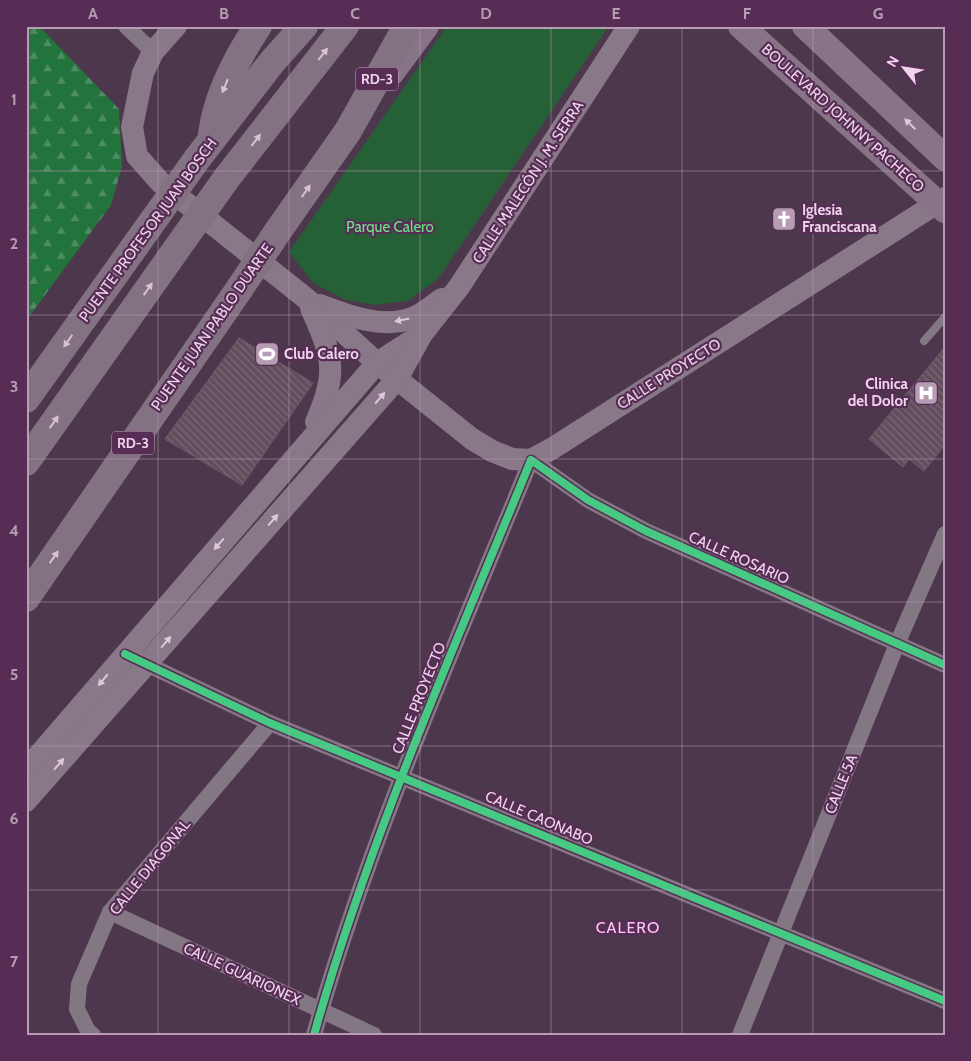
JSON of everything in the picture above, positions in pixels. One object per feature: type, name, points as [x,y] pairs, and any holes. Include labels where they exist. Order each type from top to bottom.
[{"type":"highway","points":[[204,150],[231,71],[258,26]]},
{"type":"highway","name":"PUENTE PROFESOR JUAN BOSCH","points":[[26,399],[204,150],[272,62],[304,26]]},
{"type":"highway","points":[[26,462],[226,179],[345,26]]},
{"type":"highway","name":"RD-3","points":[[348,131],[408,26]]},
{"type":"highway","name":"PUENTE JUAN PABLO DUARTE","points":[[26,598],[348,131]]},
{"type":"main road","name":"CALLE ROSARIO","points":[[176,26],[153,52],[143,74],[132,127],[137,156],[162,184],[308,300],[376,363],[472,439],[492,451],[512,459],[531,460]]},
{"type":"main road","points":[[272,62],[297,26]]},
{"type":"main road","points":[[348,131],[426,26]]},
{"type":"main road","name":"CALLE MALECÓN J. M. SERRA","points":[[422,334],[459,288],[629,26]]},
{"type":"main road","name":"BOULEVARD JOHNNY PACHECO","points":[[742,26],[942,204]]},
{"type":"main road","points":[[805,26],[945,158]]},
{"type":"main road","name":"CALLE PROYECTO","points":[[531,460],[942,204]]},
{"type":"main road","points":[[308,300],[346,315],[388,323],[413,318],[459,288]]},
{"type":"main road","points":[[291,460],[315,423],[329,392],[331,363],[324,338],[308,300]]},
{"type":"main road","points":[[26,770],[376,363],[422,334]]},
{"type":"main road","points":[[26,801],[397,379],[422,334]]},
{"type":"street","points":[[126,26],[153,52]]},
{"type":"street","name":"CALLE ROSARIO","points":[[531,460],[588,500],[646,531],[945,665]]},
{"type":"street","name":"CALLE PROYECTO","points":[[314,1035],[331,975],[402,776],[531,460]]},
{"type":"street","name":"CALLE 5A","points":[[740,1035],[897,644],[945,534]]},
{"type":"street","name":"CALLE CAONABO","points":[[125,654],[270,723],[945,1001]]},
{"type":"street","name":"CALLE DIAGONAL","points":[[90,1033],[76,1009],[79,984],[110,912],[270,723]]},
{"type":"street","name":"CALLE GUARIONEX","points":[[110,912],[374,1035]]},
{"type":"lane","points":[[924,341],[945,317]]},
{"type":"green space","name":"Parque Calero","points":[[447,26],[609,26],[438,279],[408,301],[374,305],[346,300],[313,283],[289,252]]},
{"type":"green space","points":[[26,27],[42,29],[119,109],[122,166],[111,205],[26,321]]},
{"type":"building","points":[[239,338],[313,383],[242,485],[165,439]]},
{"type":"building","name":"Clinica del Dolor","points":[[945,347],[945,445],[924,471],[909,459],[903,467],[869,439]]},
{"type":"cycle path","points":[[314,1035],[360,889],[414,744],[531,460],[588,500],[646,531],[945,665]]},
{"type":"cycle path","points":[[125,654],[270,723],[945,1001]]},
{"type":"place","name":"Iglesia Franciscana","points":[[784,219]]},
{"type":"place","name":"Club Calero","points":[[267,354]]},
{"type":"place","name":"Clinica del Dolor","points":[[926,393]]},
{"type":"district","name":"CALERO","points":[[628,927]]}]
